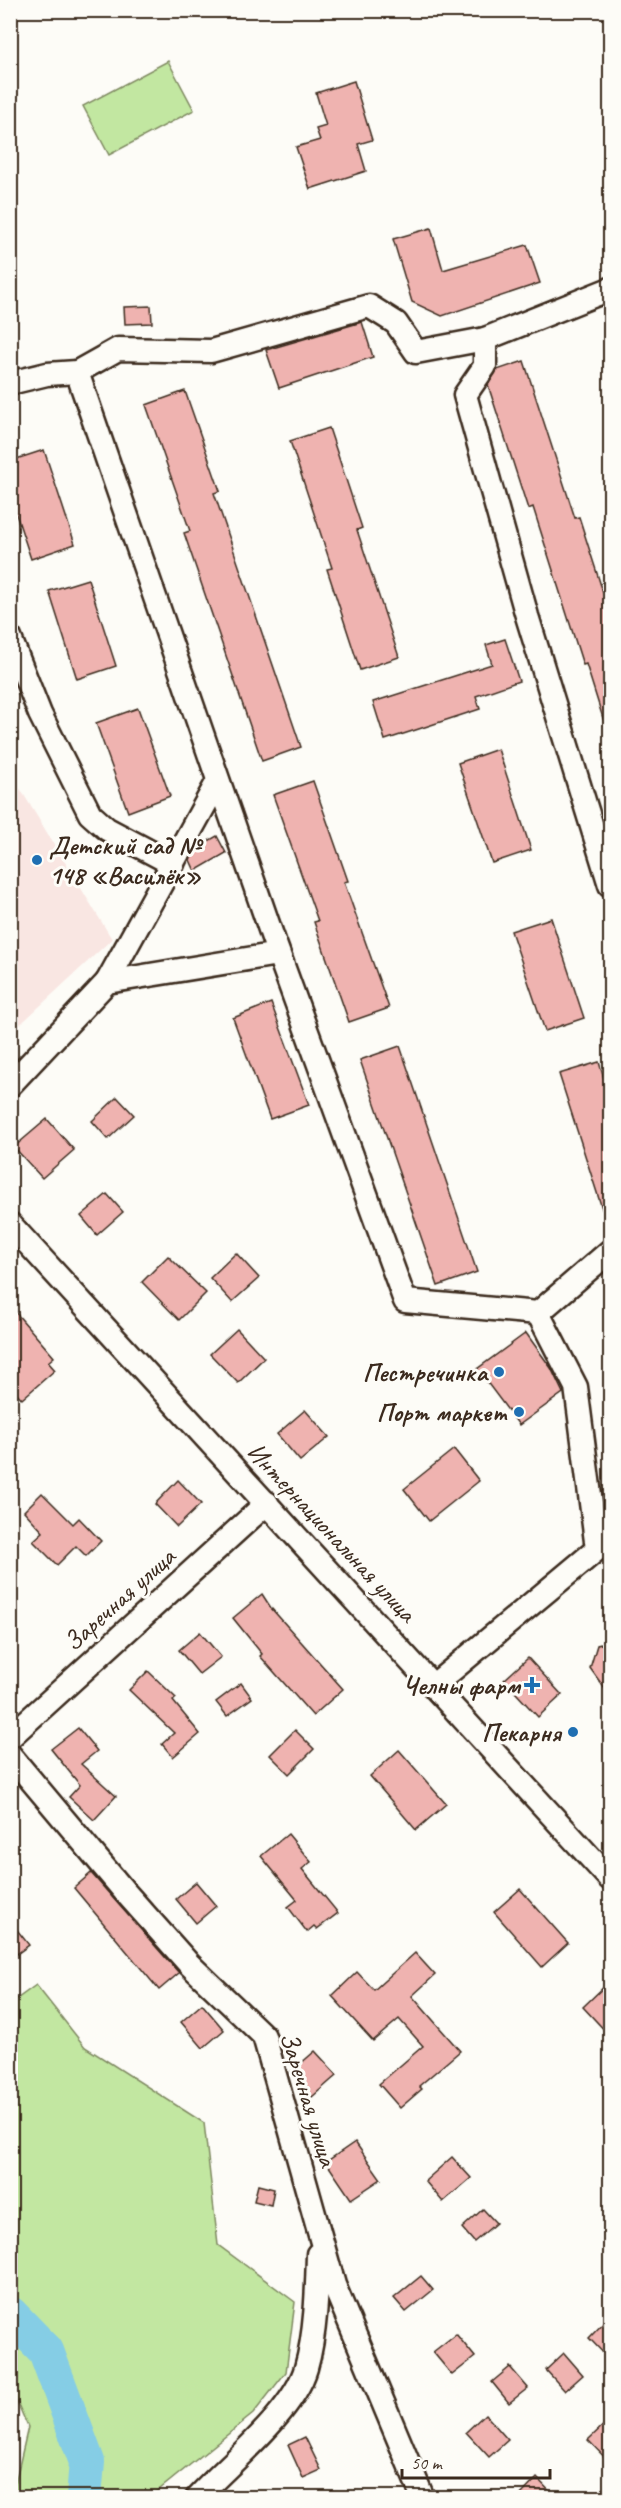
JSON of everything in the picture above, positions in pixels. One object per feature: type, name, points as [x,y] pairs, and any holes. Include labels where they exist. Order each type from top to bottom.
[{"type":"street","points":[[10,383],[47,374],[76,372],[118,349],[211,351],[369,306],[396,323],[416,352],[485,339],[610,289]]},
{"type":"street","points":[[485,339],[485,366],[465,395],[527,616],[610,885]]},
{"type":"street","points":[[76,372],[278,954],[405,1301],[538,1313],[610,1251]]},
{"type":"street","points":[[10,638],[39,714],[90,814],[107,829],[173,864]]},
{"type":"street","points":[[10,1085],[107,982],[218,781]]},
{"type":"street","points":[[107,982],[278,954]]},
{"type":"street","name":"Интернациональная улица","points":[[10,1224],[434,1684],[610,1879]]},
{"type":"street","points":[[434,1684],[604,1543],[576,1387],[538,1313]]},
{"type":"street","name":"Заречная улица","points":[[10,1737],[267,1503]]},
{"type":"street","name":"Заречная улица","points":[[10,1755],[125,1893],[190,1965],[264,2036],[334,2285],[423,2498]]},
{"type":"street","points":[[197,2498],[263,2432],[290,2400],[306,2369],[317,2299],[319,2232]]},
{"type":"shaded area","name":"Детский сад № 148 «Василёк»","points":[[13,777],[112,939],[11,1033],[10,781]]},
{"type":"green space","points":[[168,61],[194,110],[109,155],[83,106]]},
{"type":"green space","points":[[36,1985],[85,2047],[204,2123],[218,2245],[295,2302],[286,2372],[253,2414],[150,2497],[12,2497],[28,2427],[10,2386],[10,2004]]},
{"type":"building","points":[[354,81],[372,140],[358,144],[366,171],[310,189],[296,147],[320,140],[316,129],[326,126],[316,93]]},
{"type":"building","points":[[431,228],[443,270],[527,245],[540,283],[442,316],[412,302],[393,239]]},
{"type":"building","points":[[151,306],[152,323],[125,324],[124,307]]},
{"type":"building","points":[[362,322],[373,357],[279,388],[266,350]]},
{"type":"building","points":[[524,361],[575,518],[579,517],[610,614],[610,731],[607,731],[586,664],[583,665],[533,507],[528,509],[488,385],[497,370]]},
{"type":"building","points":[[185,391],[220,491],[214,493],[301,747],[262,761],[184,533],[190,531],[146,405]]},
{"type":"building","points":[[329,428],[362,528],[357,530],[399,657],[360,670],[327,569],[332,568],[290,441]]},
{"type":"building","points":[[44,450],[75,544],[31,559],[10,496],[10,461]]},
{"type":"building","points":[[88,579],[116,666],[77,679],[49,591]]},
{"type":"building","points":[[505,639],[519,681],[476,696],[480,709],[385,740],[373,702],[492,664],[486,645]]},
{"type":"building","points":[[138,708],[170,796],[128,812],[96,723]]},
{"type":"building","points":[[498,749],[531,850],[492,863],[458,763]]},
{"type":"building","points":[[313,781],[348,881],[344,882],[389,1008],[349,1022],[314,922],[318,921],[273,795]]},
{"type":"building","points":[[217,836],[226,853],[195,871],[190,860],[196,848]]},
{"type":"building","points":[[551,918],[584,1018],[545,1031],[511,931]]},
{"type":"building","points":[[271,1003],[309,1105],[270,1119],[233,1018]]},
{"type":"building","points":[[400,1046],[477,1272],[438,1286],[360,1060]]},
{"type":"building","points":[[599,1062],[610,1099],[610,1224],[607,1224],[559,1074]]},
{"type":"building","points":[[117,1097],[134,1115],[108,1139],[92,1121]]},
{"type":"building","points":[[47,1119],[74,1150],[42,1178],[14,1147]]},
{"type":"building","points":[[107,1194],[123,1212],[97,1235],[81,1216]]},
{"type":"building","points":[[236,1253],[259,1278],[232,1302],[210,1278]]},
{"type":"building","points":[[168,1256],[206,1293],[179,1320],[142,1282]]},
{"type":"building","points":[[10,1306],[54,1357],[48,1362],[55,1370],[22,1399],[10,1385]]},
{"type":"building","points":[[237,1329],[264,1358],[238,1383],[210,1354]]},
{"type":"building","points":[[526,1333],[551,1368],[563,1393],[519,1425],[477,1369]]},
{"type":"building","points":[[305,1410],[329,1437],[300,1461],[277,1434]]},
{"type":"building","points":[[454,1449],[479,1481],[429,1521],[404,1489]]},
{"type":"building","points":[[178,1480],[201,1504],[177,1527],[155,1504]]},
{"type":"building","points":[[42,1493],[73,1524],[79,1518],[101,1541],[86,1556],[76,1546],[57,1565],[33,1541],[43,1532],[24,1511]]},
{"type":"building","points":[[262,1594],[271,1608],[343,1689],[313,1716],[260,1656],[262,1654],[233,1618]]},
{"type":"building","points":[[200,1632],[221,1657],[199,1674],[179,1650]]},
{"type":"building","points":[[610,1642],[610,1696],[590,1668],[597,1645]]},
{"type":"building","points":[[528,1658],[562,1695],[538,1717],[504,1680]]},
{"type":"building","points":[[148,1671],[176,1698],[173,1701],[200,1734],[173,1757],[162,1744],[174,1733],[129,1690]]},
{"type":"building","points":[[241,1683],[252,1698],[227,1716],[216,1702]]},
{"type":"building","points":[[78,1728],[97,1751],[81,1764],[116,1796],[94,1820],[69,1797],[80,1785],[51,1749]]},
{"type":"building","points":[[295,1730],[314,1749],[289,1774],[270,1755]]},
{"type":"building","points":[[399,1750],[446,1804],[416,1830],[370,1776]]},
{"type":"building","points":[[288,1834],[311,1862],[302,1869],[338,1913],[317,1929],[314,1926],[307,1932],[288,1907],[297,1900],[261,1856]]},
{"type":"building","points":[[91,1873],[179,1973],[159,1990],[74,1888]]},
{"type":"building","points":[[196,1882],[216,1906],[196,1923],[176,1899]]},
{"type":"building","points":[[520,1889],[568,1943],[542,1967],[494,1912]]},
{"type":"building","points":[[10,1921],[29,1945],[10,1959]]},
{"type":"building","points":[[415,1953],[435,1975],[412,1996],[460,2051],[419,2086],[422,2089],[400,2108],[379,2084],[423,2046],[399,2019],[373,2041],[332,1996],[357,1972],[374,1990]]},
{"type":"building","points":[[610,1981],[610,2036],[583,2007]]},
{"type":"building","points":[[202,2004],[224,2030],[203,2048],[181,2022]]},
{"type":"building","points":[[315,2051],[337,2075],[312,2097],[291,2072]]},
{"type":"building","points":[[355,2142],[381,2179],[351,2199],[326,2162]]},
{"type":"building","points":[[452,2157],[471,2178],[443,2202],[425,2181]]},
{"type":"building","points":[[258,2185],[274,2189],[271,2205],[254,2201]]},
{"type":"building","points":[[483,2209],[496,2223],[474,2242],[462,2228]]},
{"type":"building","points":[[421,2276],[433,2290],[406,2312],[394,2298]]},
{"type":"building","points":[[610,2316],[610,2360],[589,2338]]},
{"type":"building","points":[[456,2334],[475,2357],[452,2375],[433,2352]]},
{"type":"building","points":[[564,2353],[583,2375],[565,2391],[546,2370]]},
{"type":"building","points":[[510,2367],[528,2388],[509,2403],[492,2382]]},
{"type":"building","points":[[485,2414],[508,2440],[489,2457],[466,2432]]},
{"type":"building","points":[[610,2419],[610,2463],[588,2440]]},
{"type":"building","points":[[305,2437],[321,2470],[303,2478],[288,2445]]},
{"type":"building","points":[[537,2478],[556,2498],[518,2498]]},
{"type":"waterway","points":[[10,2314],[46,2351],[87,2462],[84,2498]]},
{"type":"place","name":"Детский сад № 148 «Василёк»","points":[[37,860]]},
{"type":"place","name":"Пестречинка","points":[[499,1372]]},
{"type":"place","name":"Порт маркет","points":[[519,1412]]},
{"type":"place","name":"Челны фарм","points":[[532,1685]]},
{"type":"place","name":"Пекарня","points":[[573,1732]]}]
